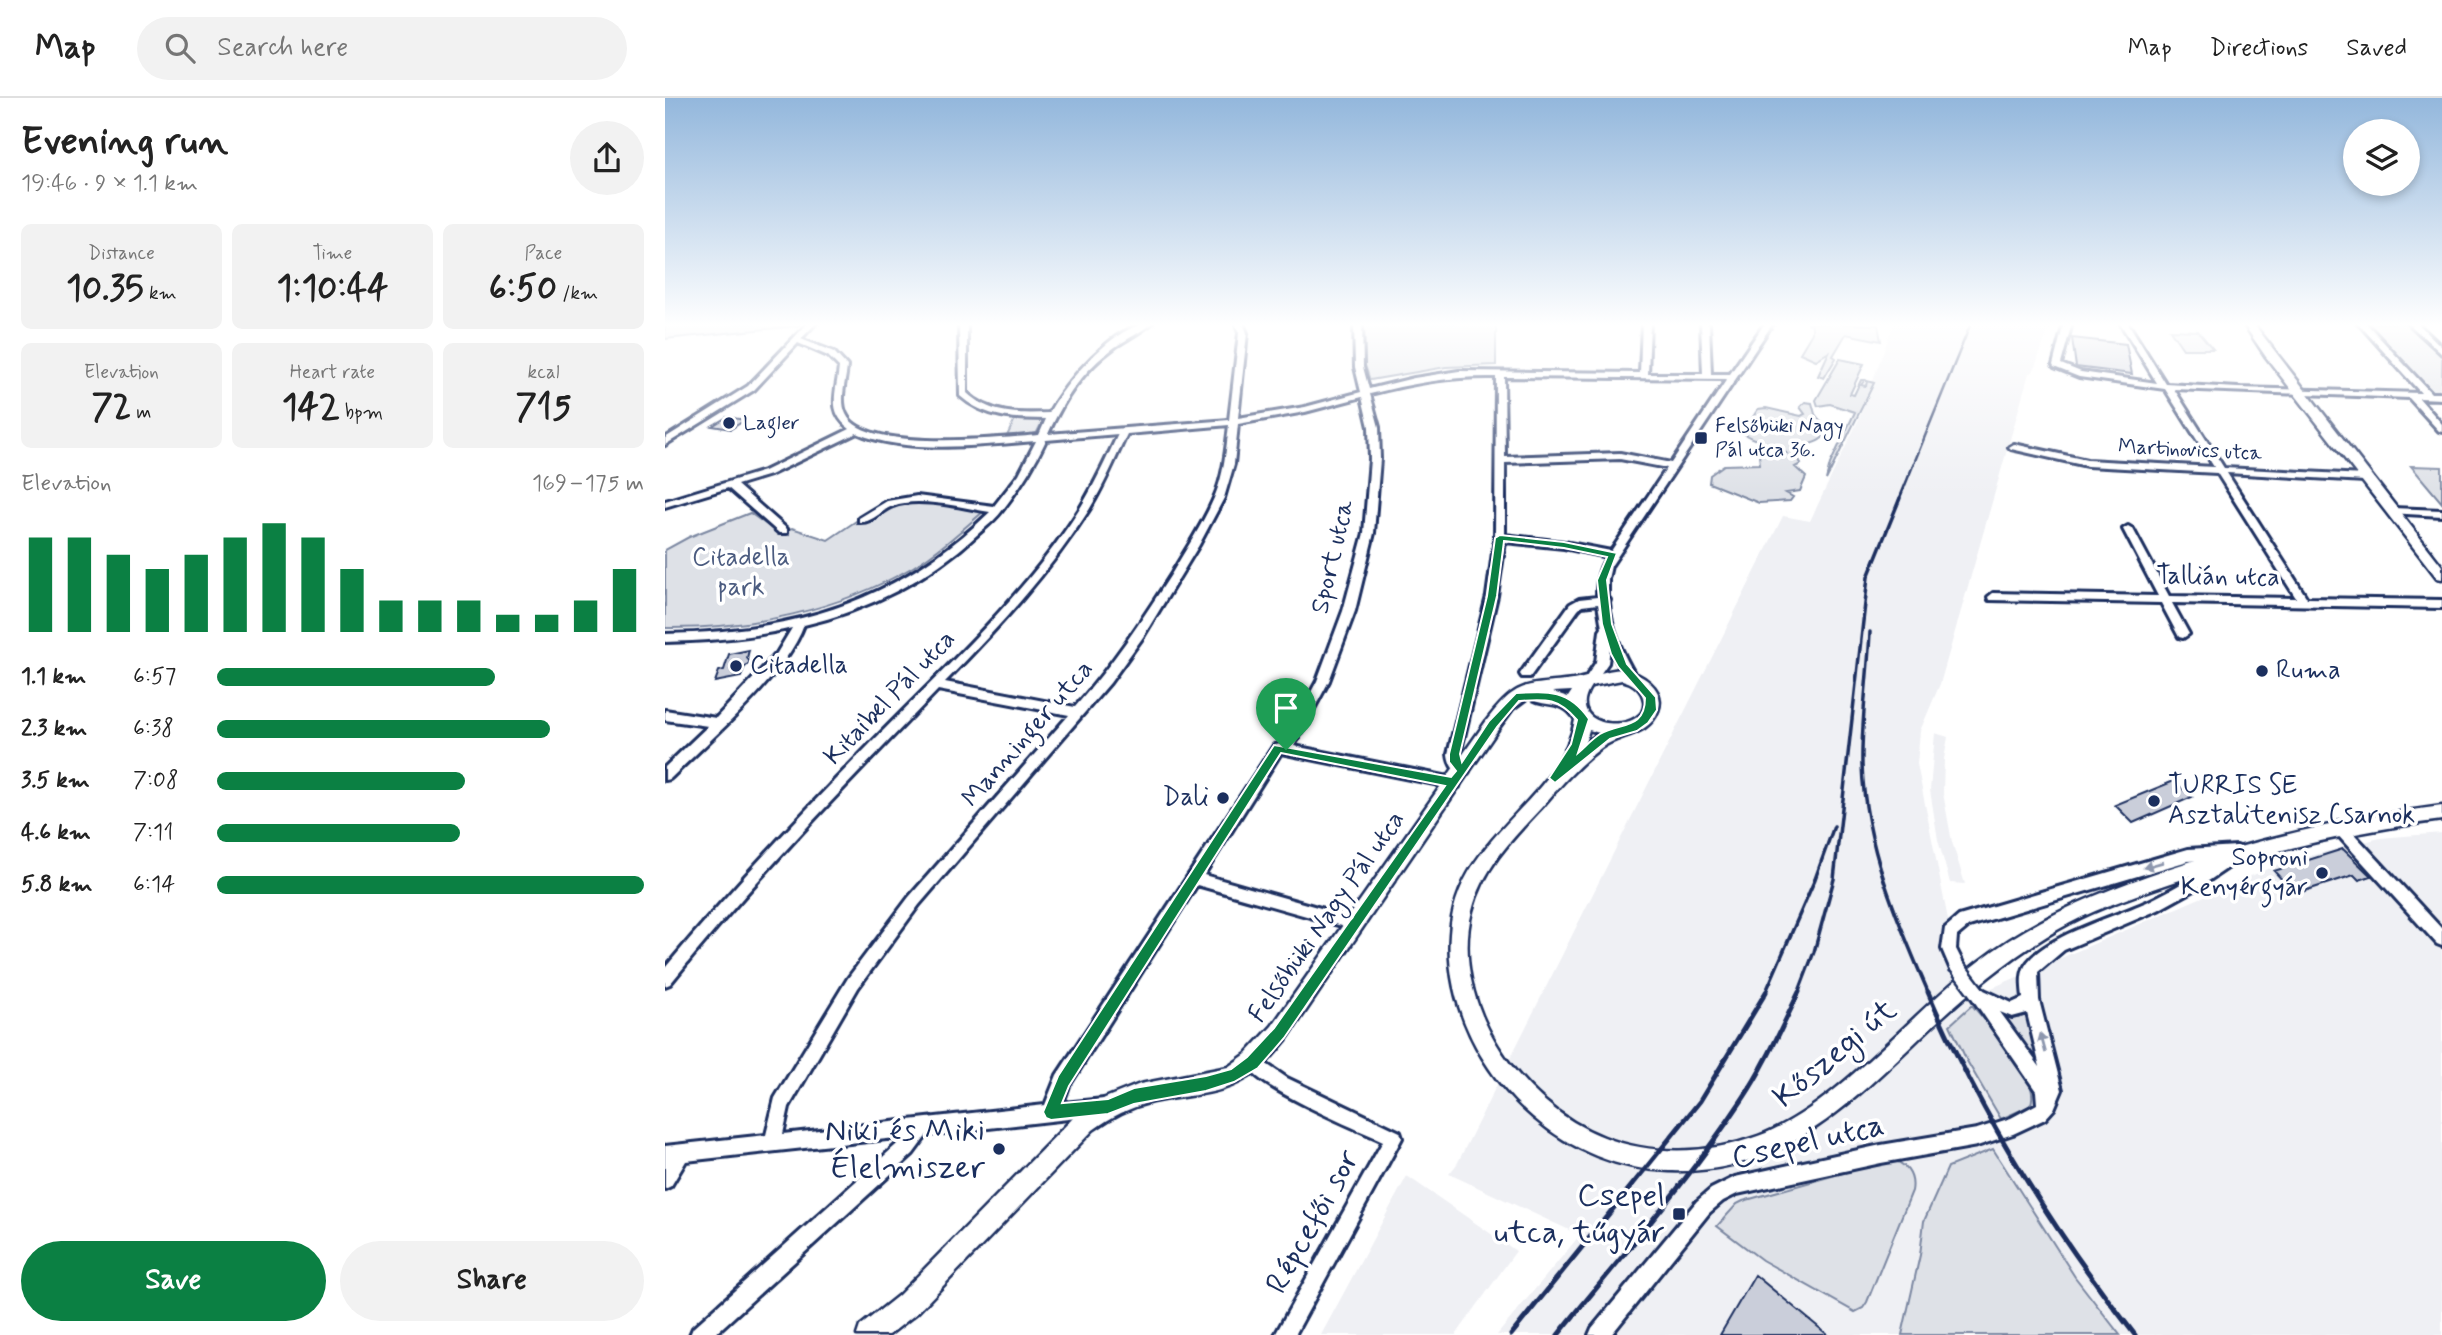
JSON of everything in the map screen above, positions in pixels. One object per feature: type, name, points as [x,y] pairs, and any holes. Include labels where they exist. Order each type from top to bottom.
[{"type":"main road","points":[[2292,381],[2442,575]]},
{"type":"main road","points":[[1610,674],[1641,683],[1649,693],[1651,710],[1638,725],[1618,730],[1598,728],[1568,702],[1550,696],[1516,697],[1528,691],[1587,681],[1610,674]]},
{"type":"main road","points":[[1578,711],[1576,696],[1587,681]]},
{"type":"main road","name":"Felsőbüki Nagy Pál utca","points":[[1253,1063],[1279,1033],[1500,715],[1516,697]]},
{"type":"main road","name":"Kőszegi út","points":[[1555,778],[1581,734],[1583,719],[1578,711]]},
{"type":"main road","name":"Kőszegi út","points":[[1618,730],[1597,742],[1555,778],[1505,834],[1475,878],[1464,906],[1459,931],[1460,964],[1464,993],[1475,1024],[1490,1051],[1532,1102],[1562,1128],[1610,1152],[1667,1162],[1697,1163],[1724,1159],[1771,1144],[1821,1115],[1975,975],[2027,936],[2070,914],[2125,892],[2244,852],[2339,827],[2442,813]]},
{"type":"main road","points":[[869,1335],[908,1304],[1077,1130],[1108,1107],[1134,1096],[1234,1075],[1253,1063]]},
{"type":"street","points":[[665,442],[751,388],[758,381]]},
{"type":"street","points":[[841,381],[838,402],[842,417],[856,430],[882,439],[915,442],[1043,437],[1234,422],[1320,406],[1415,381]]},
{"type":"street","points":[[963,381],[963,394],[973,405],[991,413],[1052,416]]},
{"type":"street","points":[[665,638],[722,638],[800,622],[857,603],[925,571],[968,540],[998,510],[1023,475],[1052,416],[1076,381]]},
{"type":"street","name":"Manninger utca","points":[[773,1143],[781,1104],[853,983],[914,901],[1106,680],[1139,634],[1214,508],[1229,464],[1238,381]]},
{"type":"street","name":"Sport utca","points":[[1051,1112],[1063,1081],[1193,878],[1282,749],[1323,681],[1349,611],[1364,556],[1375,459],[1374,427],[1363,381]]},
{"type":"street","points":[[1282,749],[1458,776],[1454,754],[1492,596],[1500,538],[1500,381]]},
{"type":"street","points":[[1631,678],[1616,654],[1607,624],[1602,580],[1613,555],[1729,381]]},
{"type":"street","points":[[2126,381],[2166,387],[2442,396]]},
{"type":"street","points":[[2162,381],[2303,601]]},
{"type":"street","points":[[2414,381],[2428,396]]},
{"type":"street","points":[[2411,395],[2442,429]]},
{"type":"street","points":[[665,505],[767,473],[856,430]]},
{"type":"street","name":"Kitaibel Pál utca","points":[[665,979],[811,813],[937,685],[1020,594],[1077,520],[1124,430]]},
{"type":"street","name":"Martinovics utca","points":[[2014,447],[2087,463],[2365,478]]},
{"type":"street","points":[[1500,460],[1620,456],[1673,466]]},
{"type":"street","points":[[731,485],[783,531]]},
{"type":"street","points":[[863,520],[890,503],[917,499],[998,510]]},
{"type":"street","points":[[2392,511],[2442,513]]},
{"type":"street","points":[[2128,529],[2183,634]]},
{"type":"street","points":[[1500,538],[1564,545],[1613,555]]},
{"type":"street","name":"Tallián utca","points":[[1993,597],[2442,604]]},
{"type":"street","points":[[1526,674],[1574,607],[1579,603],[1605,600]]},
{"type":"street","points":[[665,775],[773,667],[792,645],[800,622]]},
{"type":"street","points":[[1587,681],[1602,663],[1607,624]]},
{"type":"street","points":[[937,685],[1077,712]]},
{"type":"street","points":[[665,715],[716,723]]},
{"type":"street","points":[[2339,827],[2442,939]]},
{"type":"street","points":[[2046,1107],[2044,1089],[2036,1075],[1956,965],[1948,941],[1955,927],[1964,921],[2188,855],[2244,852]]},
{"type":"street","points":[[2046,1107],[2052,1101],[2054,1090],[2031,1000],[2029,975],[2032,968],[2047,953],[2153,906],[2244,852]]},
{"type":"street","points":[[1193,878],[1356,923]]},
{"type":"street","points":[[1975,990],[1994,1004],[2011,1010],[2026,1006],[2031,1000]]},
{"type":"street","points":[[1253,1063],[1281,1084],[1394,1138]]},
{"type":"street","points":[[665,1180],[673,1155],[1108,1107]]},
{"type":"street","name":"Csepel utca","points":[[1599,1335],[1703,1208],[1717,1195],[1735,1186],[1878,1155],[1964,1140],[2032,1118],[2046,1107]]},
{"type":"street","points":[[700,1335],[907,1148],[922,1128]]},
{"type":"street","name":"Répcefői sor","points":[[1285,1335],[1394,1138]]},
{"type":"shaded area","points":[[1873,381],[2027,381],[1940,684],[1920,731],[1917,764],[1964,1000],[2281,863],[2380,838],[2442,833],[2442,1335],[1497,1335],[1580,1235],[1449,1174],[1457,1164],[1783,516],[1810,521],[1858,421]]},
{"type":"shaded area","points":[[1935,733],[1948,737],[1943,793],[1952,842],[1965,884],[1950,883],[1938,840],[1930,790]]},
{"type":"shaded area","points":[[1407,1176],[1516,1251],[1456,1335],[1321,1335]]},
{"type":"green space","points":[[1827,381],[1856,381],[1850,394],[1854,395],[1861,381],[1864,381],[1861,385],[1866,386],[1867,381],[1874,383],[1826,480],[1830,464],[1855,412],[1830,404],[1818,406],[1816,400]]},
{"type":"green space","points":[[2417,381],[2442,381],[2442,392],[2426,391]]},
{"type":"green space","points":[[1805,402],[1812,403],[1815,414],[1828,431],[1821,439],[1795,450],[1801,464],[1795,467],[1806,477],[1800,491],[1786,493],[1793,497],[1790,501],[1759,503],[1709,483],[1710,475],[1724,465],[1760,464],[1759,456],[1770,450],[1786,453],[1776,446],[1743,433],[1758,409],[1766,408],[1801,416],[1805,414],[1800,407]]},
{"type":"green space","points":[[1044,418],[1036,434],[1007,436],[1015,419]]},
{"type":"green space","points":[[2411,466],[2442,467],[2442,503]]},
{"type":"green space","name":"Citadella park","points":[[919,499],[984,511],[923,561],[855,595],[824,606],[761,621],[665,628],[665,550],[689,537],[750,513],[778,533],[792,528],[828,540],[868,513],[877,516],[894,504]]},
{"type":"green space","points":[[1972,1005],[2002,1039],[2029,1082],[2032,1095],[2030,1106],[2001,1119],[1967,1061],[1950,1025]]},
{"type":"green space","points":[[1997,1013],[2018,1018],[2027,1014],[2040,1065]]},
{"type":"green space","points":[[1993,1149],[2075,1277],[2120,1335],[1902,1335],[1920,1255],[1924,1221],[1948,1167]]},
{"type":"green space","points":[[1889,1160],[1900,1163],[1908,1170],[1913,1185],[1912,1191],[1867,1302],[1855,1312],[1762,1260],[1717,1226],[1743,1201]]},
{"type":"building","name":"Lagler","points":[[727,417],[745,420],[731,429],[712,426]]},
{"type":"building","name":"Citadella","points":[[749,650],[747,658],[750,662],[741,677],[715,682],[719,671],[724,670],[729,654]]},
{"type":"building","name":"TURRIS SE Asztalitenisz Csarnok","points":[[2174,781],[2192,797],[2133,823],[2115,805]]},
{"type":"building","name":"Soproni Kenyérgyár","points":[[2343,849],[2371,876],[2359,880],[2354,875],[2295,894],[2274,871]]},
{"type":"building","points":[[1755,1275],[1828,1335],[1720,1335]]},
{"type":"railway","points":[[1899,500],[1948,381]]},
{"type":"railway","points":[[1798,994],[1814,952],[1834,879],[1868,577],[1900,498]]},
{"type":"railway","points":[[1870,632],[1862,748],[1864,795],[1869,825],[1885,882],[1929,994]]},
{"type":"railway","points":[[1766,993],[1815,879],[1834,826]]},
{"type":"railway","points":[[1558,1335],[1676,1191],[1721,1131],[1758,1074],[1799,992]]},
{"type":"railway","points":[[1928,992],[1971,1083],[2020,1170],[2075,1254],[2135,1335]]},
{"type":"railway","points":[[1511,1335],[1700,1101],[1766,993]]},
{"type":"place","name":"Lagler","points":[[729,423]]},
{"type":"place","name":"Felsőbüki Nagy Pál utca 36.","points":[[1701,438]]},
{"type":"place","name":"Citadella","points":[[736,666]]},
{"type":"place","name":"Ruma","points":[[2262,671]]},
{"type":"place","name":"Dali","points":[[1223,798]]},
{"type":"place","name":"TURRIS SE Asztalitenisz Csarnok","points":[[2154,801]]},
{"type":"place","name":"Soproni Kenyérgyár","points":[[2322,873]]},
{"type":"place","name":"Niki és Miki Élelmiszer","points":[[999,1149]]},
{"type":"place","name":"Csepel utca, tűgyár","points":[[1679,1214]]},
{"type":"route","points":[[1286,750],[1278,748],[1193,878],[1063,1081],[1051,1112],[1108,1107],[1134,1096],[1234,1075],[1253,1063],[1279,1033],[1454,783],[1493,724],[1516,697],[1539,695],[1558,698],[1577,709],[1583,719],[1577,745],[1555,778],[1606,736],[1638,725],[1647,718],[1652,705],[1651,697],[1623,667],[1607,624],[1602,580],[1613,555],[1564,545],[1500,538],[1492,596],[1454,754],[1455,762],[1462,770],[1454,783],[1286,750]]}]
